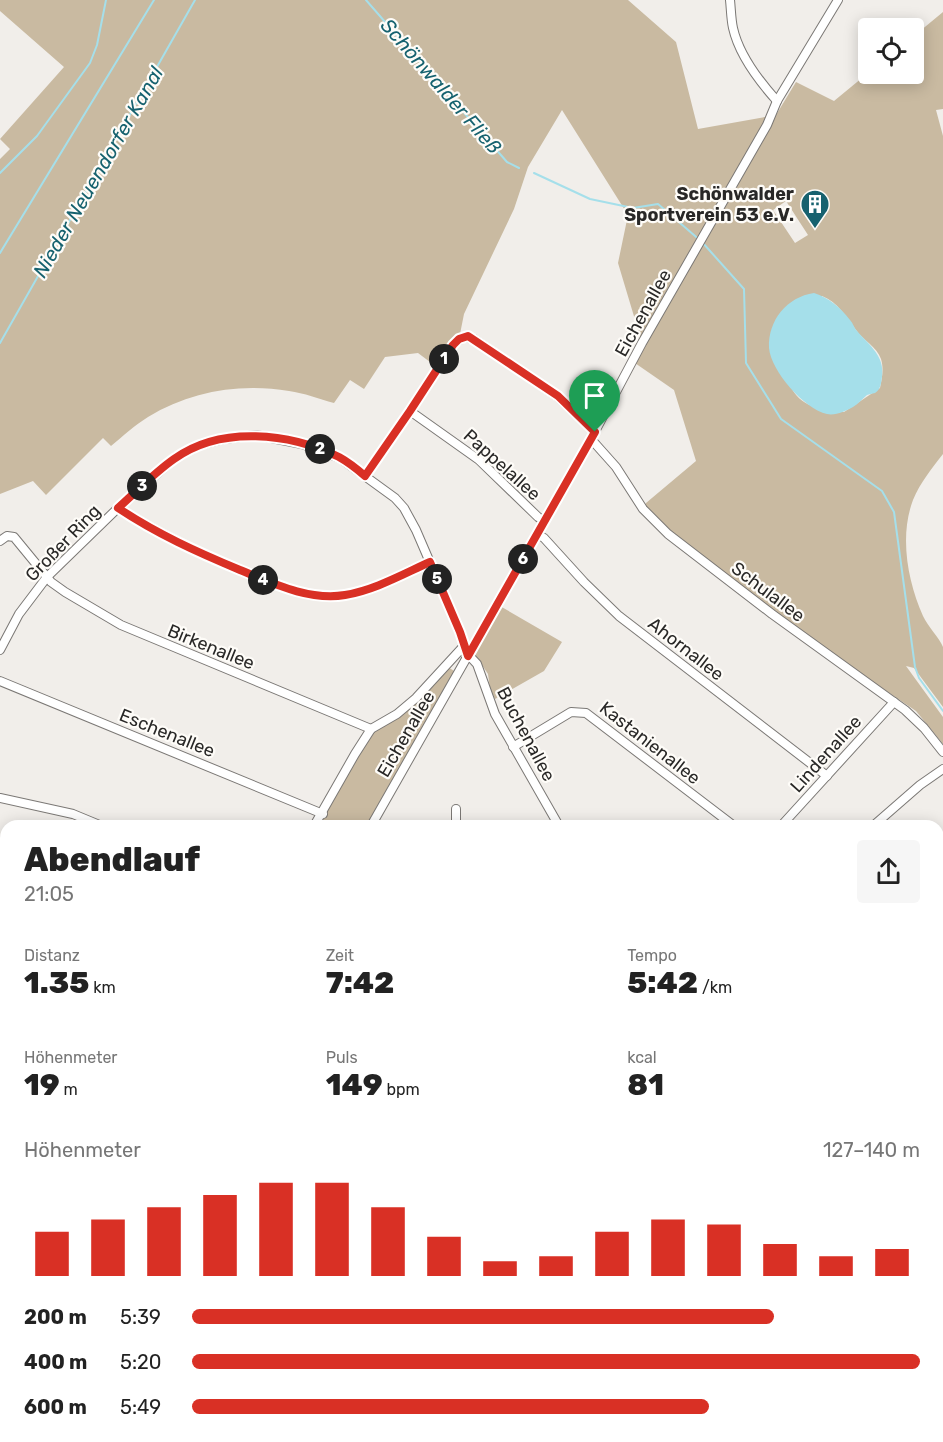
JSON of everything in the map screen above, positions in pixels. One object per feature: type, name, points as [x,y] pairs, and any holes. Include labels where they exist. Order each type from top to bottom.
[{"type":"street","points":[[730,0],[733,29],[741,49],[762,85],[777,101]]},
{"type":"street","name":"Eichenallee","points":[[374,820],[593,436],[642,343],[767,125],[777,101],[838,0]]},
{"type":"street","name":"Schulallee","points":[[410,411],[459,339],[468,336],[558,396],[593,436],[643,509],[668,534],[916,719],[943,753]]},
{"type":"street","points":[[365,476],[410,411]]},
{"type":"street","name":"Pappelallee","points":[[410,411],[479,460],[538,517],[544,520]]},
{"type":"street","name":"Großer Ring","points":[[0,650],[19,614],[47,577],[118,508],[176,457],[200,445],[256,435],[302,444],[340,458],[395,498],[404,508],[430,562],[468,656]]},
{"type":"street","points":[[118,508],[186,548],[298,592],[331,596],[345,595],[369,588],[430,562]]},
{"type":"street","name":"Ahornallee","points":[[537,534],[544,538],[619,616],[827,776]]},
{"type":"street","name":"Birkenallee","points":[[0,541],[7,536],[14,537],[47,577],[65,592],[121,625],[371,729]]},
{"type":"street","name":"Eichenallee","points":[[318,820],[371,729],[397,714],[416,698],[462,648],[468,656]]},
{"type":"street","name":"Buchenallee","points":[[468,656],[477,664],[489,702],[556,820]]},
{"type":"street","name":"Eschenallee","points":[[0,681],[322,814]]},
{"type":"street","name":"Lindenallee","points":[[787,820],[894,702]]},
{"type":"street","name":"Kastanienallee","points":[[513,747],[571,712],[586,713],[726,820]]},
{"type":"street","points":[[880,820],[920,785],[943,769]]},
{"type":"street","points":[[0,798],[73,814],[88,820]]},
{"type":"street","points":[[456,809],[456,820]]},
{"type":"shaded area","points":[[0,0],[628,0],[676,42],[698,129],[776,115],[796,82],[834,101],[858,81],[858,84],[924,84],[924,28],[943,12],[943,109],[936,110],[943,136],[943,454],[913,500],[906,544],[913,589],[918,603],[925,620],[943,647],[943,707],[914,668],[906,666],[943,717],[943,744],[916,711],[772,614],[643,509],[646,503],[696,461],[674,390],[632,361],[642,343],[618,263],[628,215],[562,110],[528,167],[514,209],[464,314],[459,339],[438,368],[418,353],[385,357],[364,389],[350,380],[334,403],[300,393],[270,389],[234,389],[198,395],[148,417],[111,446],[103,438],[46,495],[33,481],[0,494],[0,159],[10,149],[0,139],[64,67],[0,11]],"holes":[[[786,201],[808,235],[795,243],[773,210]],[[822,296],[841,310],[859,334],[876,351],[882,363],[880,388],[844,412],[822,409],[808,404],[802,401],[792,389]]]},
{"type":"shaded area","points":[[500,606],[562,642],[544,671],[495,699],[490,689],[488,674],[474,653]]},
{"type":"shaded area","points":[[448,667],[454,671],[369,820],[321,820],[368,739],[376,730],[417,702]]},
{"type":"water","points":[[814,293],[829,300],[842,311],[876,352],[881,363],[882,377],[877,391],[867,395],[853,407],[837,414],[818,411],[799,397],[782,378],[769,348],[772,328],[781,312],[795,299]]},
{"type":"waterway","points":[[0,173],[37,136],[90,63],[97,45],[106,0]]},
{"type":"waterway","points":[[0,253],[154,0]]},
{"type":"waterway","name":"Nieder Neuendorfer Kanal","points":[[0,343],[195,0]]},
{"type":"waterway","name":"Schönwalder Fließ","points":[[366,0],[507,162],[519,168]]},
{"type":"waterway","name":"Schönwalder Fließ","points":[[534,173],[590,199],[633,208],[658,204],[702,242],[744,289],[746,363],[781,419],[882,491],[894,512],[915,667],[919,678],[943,711]]},
{"type":"place","name":"Schönwalder Sportverein 53 e.V.","points":[[815,230]]},
{"type":"route","points":[[468,336],[558,396],[595,432],[468,656],[430,562],[393,579],[345,595],[331,596],[298,592],[186,548],[118,508],[176,457],[200,445],[224,439],[256,435],[302,444],[340,458],[365,476],[453,345],[459,339],[468,336]]}]
